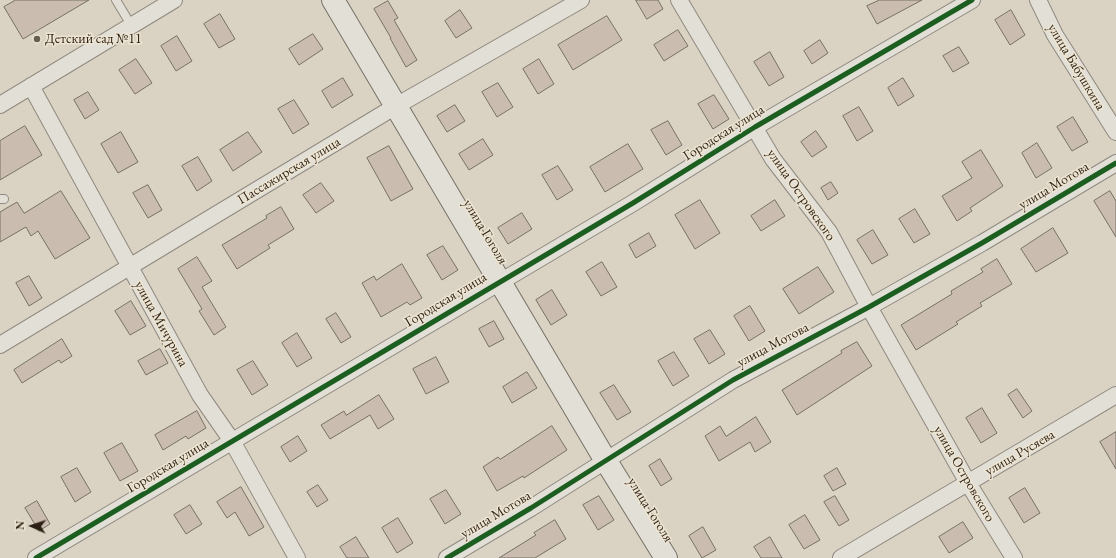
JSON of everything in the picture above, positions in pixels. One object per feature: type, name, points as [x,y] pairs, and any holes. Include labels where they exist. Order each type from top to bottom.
[{"type":"street","name":"улица Гоголя","points":[[333,0],[606,461],[666,558]]},
{"type":"street","name":"Пассажирская улица","points":[[0,345],[396,106],[581,0]]},
{"type":"street","name":"улица Островского","points":[[678,0],[774,159],[829,232],[869,307],[968,483],[1014,558]]},
{"type":"street","name":"Городская улица","points":[[36,558],[633,203],[755,127],[972,0]]},
{"type":"street","name":"улица Бабушкина","points":[[1038,0],[1055,35],[1116,132]]},
{"type":"street","points":[[0,105],[131,26],[169,1]]},
{"type":"street","name":"улица Мичурина","points":[[31,86],[200,396],[232,442],[297,558]]},
{"type":"street","name":"улица Мотова","points":[[447,558],[606,461],[733,380],[869,307],[982,243],[1116,163]]},
{"type":"street","name":"улица Русяева","points":[[841,558],[1116,396]]},
{"type":"lane","points":[[116,0],[131,26]]},
{"type":"building","points":[[16,0],[89,0],[23,39],[4,7]]},
{"type":"building","points":[[636,0],[658,0],[663,9],[647,19]]},
{"type":"building","points":[[880,0],[922,0],[877,24],[867,6]]},
{"type":"building","points":[[388,1],[398,18],[394,20],[417,60],[406,67],[374,9]]},
{"type":"building","points":[[460,10],[472,28],[456,38],[445,21]]},
{"type":"building","points":[[1011,10],[1025,35],[1010,45],[995,20]]},
{"type":"building","points":[[220,14],[235,39],[219,48],[204,24]]},
{"type":"building","points":[[607,16],[622,40],[573,70],[558,45]]},
{"type":"building","points":[[678,30],[688,46],[664,61],[654,45]]},
{"type":"building","points":[[313,34],[323,49],[299,65],[289,49]]},
{"type":"building","points":[[177,36],[192,61],[176,71],[161,46]]},
{"type":"building","points":[[820,40],[828,53],[812,64],[804,51]]},
{"type":"building","points":[[959,47],[969,63],[953,72],[943,56]]},
{"type":"building","points":[[770,52],[784,77],[769,86],[754,62]]},
{"type":"building","points":[[136,59],[152,83],[135,94],[119,70]]},
{"type":"building","points":[[539,59],[554,84],[538,94],[523,69]]},
{"type":"building","points":[[343,78],[353,95],[332,108],[322,91]]},
{"type":"building","points":[[903,78],[914,96],[898,106],[888,88]]},
{"type":"building","points":[[498,83],[513,107],[497,117],[482,92]]},
{"type":"building","points":[[88,92],[99,110],[85,119],[74,100]]},
{"type":"building","points":[[714,95],[729,119],[713,129],[698,104]]},
{"type":"building","points":[[294,100],[309,124],[293,134],[278,109]]},
{"type":"building","points":[[455,105],[465,121],[447,132],[437,116]]},
{"type":"building","points":[[859,107],[873,131],[857,141],[843,116]]},
{"type":"building","points":[[1073,117],[1088,142],[1072,151],[1057,127]]},
{"type":"building","points":[[668,121],[682,145],[666,155],[651,130]]},
{"type":"building","points":[[25,126],[42,155],[0,180],[0,141]]},
{"type":"building","points":[[816,131],[827,147],[812,157],[801,142]]},
{"type":"building","points":[[121,132],[138,162],[118,173],[101,144]]},
{"type":"building","points":[[248,132],[262,152],[233,171],[220,150]]},
{"type":"building","points":[[483,139],[493,155],[469,170],[459,154]]},
{"type":"building","points":[[1037,143],[1052,168],[1036,178],[1022,153]]},
{"type":"building","points":[[628,144],[643,169],[605,192],[590,167]]},
{"type":"building","points":[[389,146],[413,189],[391,201],[367,158]]},
{"type":"building","points":[[981,150],[1003,186],[970,208],[972,211],[957,221],[942,196],[972,178],[962,162]]},
{"type":"building","points":[[198,157],[212,181],[197,191],[182,166]]},
{"type":"building","points":[[558,166],[573,190],[557,200],[542,175]]},
{"type":"building","points":[[831,182],[838,193],[828,200],[821,188]]},
{"type":"building","points":[[321,183],[334,201],[316,213],[303,195]]},
{"type":"building","points":[[148,185],[162,210],[148,218],[133,193]]},
{"type":"building","points":[[61,191],[90,238],[55,259],[38,231],[31,236],[26,227],[0,242],[0,212],[17,202],[24,213]]},
{"type":"building","points":[[1110,191],[1116,201],[1116,237],[1094,201]]},
{"type":"building","points":[[700,200],[720,233],[695,249],[675,215]]},
{"type":"building","points":[[775,200],[785,216],[761,231],[751,216]]},
{"type":"building","points":[[281,207],[294,229],[268,245],[270,248],[237,269],[222,245],[267,218],[266,216]]},
{"type":"building","points":[[915,209],[930,234],[914,243],[899,219]]},
{"type":"building","points":[[522,213],[532,229],[508,244],[498,228]]},
{"type":"building","points":[[1053,228],[1068,253],[1036,272],[1021,249]]},
{"type":"building","points":[[873,230],[888,255],[872,264],[857,240]]},
{"type":"building","points":[[649,233],[656,246],[636,258],[629,245]]},
{"type":"building","points":[[443,246],[458,270],[442,280],[427,255]]},
{"type":"building","points":[[197,257],[212,281],[202,287],[226,327],[214,335],[199,311],[202,309],[178,269]]},
{"type":"building","points":[[997,259],[1012,284],[980,303],[982,306],[956,322],[958,324],[916,350],[901,325],[952,294],[951,291],[983,272],[981,269]]},
{"type":"building","points":[[602,262],[617,287],[601,296],[586,272]]},
{"type":"building","points":[[402,264],[422,298],[410,305],[407,302],[381,317],[362,283],[374,276],[376,280]]},
{"type":"building","points":[[818,267],[834,292],[799,314],[783,289]]},
{"type":"building","points":[[29,276],[42,298],[29,306],[16,283]]},
{"type":"building","points":[[552,290],[567,315],[551,325],[536,300]]},
{"type":"building","points":[[131,301],[146,326],[130,335],[115,311]]},
{"type":"building","points":[[750,306],[765,331],[749,341],[734,316]]},
{"type":"building","points":[[336,313],[351,337],[341,343],[326,319]]},
{"type":"building","points":[[494,321],[504,339],[489,347],[479,329]]},
{"type":"building","points":[[710,330],[725,354],[709,364],[694,339]]},
{"type":"building","points":[[297,333],[312,358],[297,367],[282,343]]},
{"type":"building","points":[[62,339],[72,356],[61,363],[59,360],[22,383],[14,370]]},
{"type":"building","points":[[857,342],[872,366],[797,415],[782,390]]},
{"type":"building","points":[[160,349],[168,363],[146,375],[138,361]]},
{"type":"building","points":[[674,352],[689,376],[673,386],[658,361]]},
{"type":"building","points":[[436,357],[449,382],[426,394],[413,369]]},
{"type":"building","points":[[253,361],[268,385],[252,395],[237,370]]},
{"type":"building","points":[[527,372],[537,388],[512,403],[503,387]]},
{"type":"building","points":[[614,385],[631,412],[617,420],[600,393]]},
{"type":"building","points":[[1017,389],[1032,411],[1023,418],[1008,395]]},
{"type":"building","points":[[379,395],[394,419],[378,429],[370,415],[330,439],[321,425],[344,411],[346,415]]},
{"type":"building","points":[[982,408],[997,433],[981,443],[966,418]]},
{"type":"building","points":[[197,411],[206,428],[188,439],[186,436],[163,450],[155,435]]},
{"type":"building","points":[[756,417],[771,442],[755,452],[750,442],[719,461],[705,436],[720,426],[726,436]]},
{"type":"building","points":[[552,426],[567,450],[524,478],[523,476],[497,491],[483,467],[498,457],[500,459]]},
{"type":"building","points":[[1116,432],[1116,469],[1100,442]]},
{"type":"building","points":[[298,436],[307,451],[290,462],[281,447]]},
{"type":"building","points":[[122,443],[138,471],[120,481],[104,453]]},
{"type":"building","points":[[660,459],[672,479],[661,486],[649,466]]},
{"type":"building","points":[[77,468],[91,492],[75,502],[61,477]]},
{"type":"building","points":[[837,468],[846,484],[833,491],[824,476]]},
{"type":"building","points":[[318,485],[328,500],[317,507],[307,492]]},
{"type":"building","points":[[241,487],[264,527],[249,536],[235,512],[227,518],[217,502]]},
{"type":"building","points":[[1025,488],[1040,513],[1024,523],[1009,498]]},
{"type":"building","points":[[446,490],[461,514],[445,524],[430,499]]},
{"type":"building","points":[[599,496],[614,520],[598,530],[583,505]]},
{"type":"building","points":[[835,496],[849,520],[839,526],[824,502]]},
{"type":"building","points":[[37,501],[50,524],[39,531],[25,508]]},
{"type":"building","points":[[190,505],[202,524],[186,534],[174,515]]},
{"type":"building","points":[[805,515],[820,540],[804,549],[789,525]]},
{"type":"building","points":[[398,518],[413,543],[397,553],[382,528]]},
{"type":"building","points":[[555,520],[566,539],[535,558],[499,558],[536,535],[534,533]]},
{"type":"building","points":[[963,522],[973,538],[949,553],[939,537]]},
{"type":"building","points":[[703,527],[716,550],[702,558],[689,536]]},
{"type":"building","points":[[356,537],[369,558],[347,558],[340,547]]},
{"type":"building","points":[[770,537],[782,558],[761,558],[754,547]]},
{"type":"cycle path","points":[[36,558],[633,203],[755,127],[972,0]]},
{"type":"cycle path","points":[[447,558],[531,508],[733,380],[869,307],[982,243],[1116,163]]},
{"type":"place","name":"Детский сад №11","points":[[37,39]]}]
